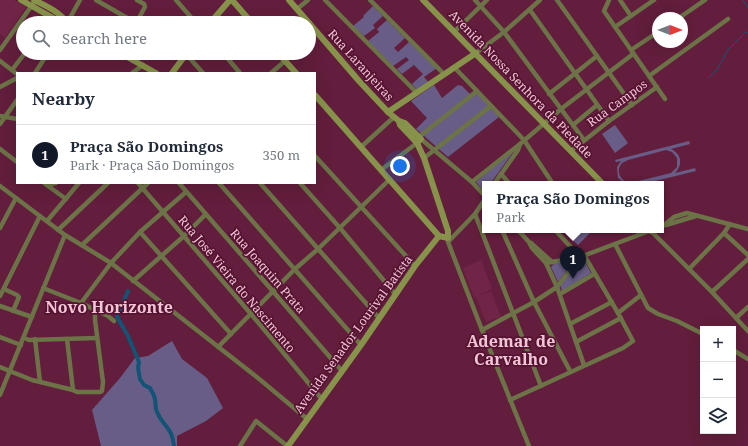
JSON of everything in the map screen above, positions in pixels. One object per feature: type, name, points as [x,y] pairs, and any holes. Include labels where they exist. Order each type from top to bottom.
[{"type":"street","points":[[21,0],[34,2],[55,16]]},
{"type":"street","points":[[71,16],[80,0]]},
{"type":"street","points":[[96,0],[124,16]]},
{"type":"street","points":[[137,0],[144,4],[145,7],[140,16]]},
{"type":"street","points":[[176,0],[190,16]]},
{"type":"street","points":[[216,16],[231,0],[246,16]]},
{"type":"street","name":"Rua Laranjeiras","points":[[289,0],[303,16]]},
{"type":"street","points":[[297,9],[308,0]]},
{"type":"street","points":[[325,0],[417,93]]},
{"type":"street","points":[[370,0],[444,74]]},
{"type":"street","name":"Avenida Nossa Senhora da Piedade","points":[[423,0],[600,181]]},
{"type":"street","points":[[475,0],[504,32],[584,140]]},
{"type":"street","points":[[454,32],[487,0]]},
{"type":"street","points":[[388,112],[476,53],[504,32],[540,0]]},
{"type":"street","points":[[557,0],[632,105]]},
{"type":"street","points":[[609,0],[604,11],[665,99]]},
{"type":"street","points":[[620,0],[631,16]]},
{"type":"street","points":[[615,27],[654,0]]},
{"type":"street","points":[[687,12],[705,0]]},
{"type":"street","points":[[34,2],[50,16]]},
{"type":"street","points":[[24,16],[34,2]]},
{"type":"street","points":[[530,10],[609,121]]},
{"type":"street","points":[[649,76],[728,19]]},
{"type":"street","points":[[0,50],[16,27]]},
{"type":"street","name":"Rua Laranjeiras","points":[[316,31],[388,112],[397,119],[400,125],[419,139],[448,231],[448,240]]},
{"type":"street","points":[[472,182],[652,37]]},
{"type":"street","points":[[549,94],[597,56]]},
{"type":"street","points":[[0,60],[16,73]]},
{"type":"street","points":[[12,70],[20,60]]},
{"type":"street","points":[[36,72],[43,60]]},
{"type":"street","points":[[133,60],[154,72]]},
{"type":"street","points":[[173,72],[181,60]]},
{"type":"street","points":[[192,60],[201,72]]},
{"type":"street","points":[[229,60],[239,72]]},
{"type":"street","points":[[272,72],[285,61],[295,72]]},
{"type":"street","points":[[133,72],[143,65]]},
{"type":"street","points":[[454,67],[524,140],[551,181]]},
{"type":"street","points":[[0,87],[16,79]]},
{"type":"street","name":"Rua Campos","points":[[571,151],[609,121],[657,87]]},
{"type":"street","points":[[381,170],[476,91]]},
{"type":"street","points":[[316,96],[439,236],[448,240],[482,330],[529,446]]},
{"type":"street","points":[[0,124],[3,117],[16,101]]},
{"type":"street","points":[[573,125],[597,105]]},
{"type":"street","points":[[424,158],[435,151],[491,106]]},
{"type":"street","points":[[3,117],[16,119]]},
{"type":"street","points":[[361,147],[397,119]]},
{"type":"street","points":[[419,139],[472,182],[482,194]]},
{"type":"street","points":[[496,181],[518,150],[520,144]]},
{"type":"street","points":[[0,149],[16,161]]},
{"type":"street","points":[[316,157],[415,266]]},
{"type":"street","points":[[501,174],[507,181]]},
{"type":"street","points":[[218,347],[294,269],[318,249],[390,179]]},
{"type":"street","points":[[46,184],[66,199]]},
{"type":"street","points":[[47,221],[78,184]]},
{"type":"street","points":[[58,230],[107,184]]},
{"type":"street","name":"Rua José Vieira do Nascimento","points":[[139,184],[321,398]]},
{"type":"street","points":[[82,245],[147,184]]},
{"type":"street","name":"Rua Joaquim Prata","points":[[180,184],[342,371]]},
{"type":"street","points":[[220,184],[361,345]]},
{"type":"street","points":[[261,184],[379,318]]},
{"type":"street","points":[[301,184],[396,295]]},
{"type":"street","points":[[0,186],[65,235],[111,263],[258,378],[306,418]]},
{"type":"street","points":[[81,303],[111,263],[140,232],[186,192]]},
{"type":"street","points":[[0,228],[16,198]]},
{"type":"street","points":[[448,240],[475,214],[482,203]]},
{"type":"street","points":[[664,224],[674,217],[687,213],[748,229]]},
{"type":"street","points":[[133,281],[184,236],[205,214]]},
{"type":"street","points":[[475,214],[482,232]]},
{"type":"street","points":[[0,296],[40,216]]},
{"type":"street","points":[[689,269],[724,233],[730,224]]},
{"type":"street","points":[[140,232],[231,334]]},
{"type":"street","points":[[482,233],[541,386]]},
{"type":"street","points":[[503,233],[534,302],[570,371]]},
{"type":"street","points":[[521,233],[546,263],[560,294],[584,365]]},
{"type":"street","points":[[510,400],[570,371],[623,348],[633,341],[612,302],[582,256],[558,233]]},
{"type":"street","points":[[546,263],[582,256],[643,233]]},
{"type":"street","points":[[654,233],[748,331]]},
{"type":"street","points":[[724,233],[748,255]]},
{"type":"street","points":[[0,394],[22,345],[65,235]]},
{"type":"street","name":"Avenida Senador Lourival Batista","points":[[287,446],[306,418],[361,345],[415,266],[439,236]]},
{"type":"street","points":[[529,242],[535,245],[552,262]]},
{"type":"street","points":[[615,244],[648,308],[652,312],[677,321],[700,332]]},
{"type":"street","points":[[482,330],[534,302],[557,287],[582,256]]},
{"type":"street","points":[[712,292],[748,259]]},
{"type":"street","points":[[560,294],[594,274]]},
{"type":"street","points":[[43,288],[81,303],[108,316],[114,321]]},
{"type":"street","points":[[4,289],[16,294],[19,297],[13,311]]},
{"type":"street","points":[[618,313],[641,295]]},
{"type":"street","points":[[570,324],[612,302]]},
{"type":"street","points":[[0,306],[32,317]]},
{"type":"street","points":[[736,318],[748,307]]},
{"type":"street","points":[[0,367],[25,378],[74,391],[98,392],[102,390],[103,382],[95,311]]},
{"type":"street","points":[[576,342],[621,318]]},
{"type":"street","points":[[0,337],[22,345]]},
{"type":"street","points":[[24,338],[97,338]]},
{"type":"street","points":[[35,339],[40,382]]},
{"type":"street","points":[[67,339],[74,391]]},
{"type":"street","points":[[736,352],[748,359]]},
{"type":"street","points":[[240,446],[256,422],[287,446]]},
{"type":"shaded area","points":[[0,0],[14,0],[26,7],[20,16],[16,16],[16,22],[5,38],[0,34]]},
{"type":"shaded area","points":[[373,6],[383,16],[373,25],[375,28],[364,36],[353,26],[364,17],[363,16]]},
{"type":"shaded area","points":[[387,20],[405,38],[394,48],[398,52],[409,42],[437,68],[424,77],[429,83],[418,91],[412,84],[423,74],[414,65],[402,74],[397,69],[409,60],[406,57],[393,66],[368,41],[379,32],[377,29]]},
{"type":"shaded area","points":[[434,85],[442,98],[458,85],[462,86],[472,96],[476,92],[499,117],[448,157],[416,129],[427,118],[411,101]]},
{"type":"shaded area","points":[[615,125],[628,143],[615,153],[602,134]]},
{"type":"shaded area","points":[[689,141],[690,144],[671,149],[675,151],[680,160],[678,170],[675,173],[695,168],[696,171],[655,181],[638,181],[671,173],[677,167],[677,158],[672,152],[666,150],[622,163],[619,171],[620,176],[625,181],[622,181],[618,178],[617,167],[621,161],[616,162],[615,160]]},
{"type":"shaded area","points":[[517,147],[492,181],[482,181],[482,190],[476,182]]},
{"type":"shaded area","points":[[569,233],[590,233],[578,245],[567,235]]},
{"type":"shaded area","points":[[481,260],[492,289],[477,296],[491,291],[501,317],[486,322],[476,297],[474,298],[463,268]]},
{"type":"shaded area","points":[[571,260],[573,262],[558,282],[551,267],[555,263]]},
{"type":"shaded area","points":[[581,260],[584,260],[591,273],[562,291],[560,285]]},
{"type":"shaded area","points":[[172,341],[182,359],[207,378],[223,408],[206,421],[177,436],[177,446],[101,446],[92,410],[135,358],[148,356]]},
{"type":"waterway","points":[[743,0],[748,8]]},
{"type":"waterway","points":[[708,78],[717,70],[728,50],[745,33],[748,32]]},
{"type":"waterway","points":[[128,291],[121,308],[117,313],[117,317],[128,336],[139,362],[138,368],[140,379],[144,385],[150,388],[155,398],[156,410],[159,417],[169,430],[174,446]]},
{"type":"place","name":"Praça São Domingos","points":[[573,279]]},
{"type":"district","name":"Novo Horizonte","points":[[109,307]]},
{"type":"district","name":"Ademar de Carvalho","points":[[511,350]]}]
